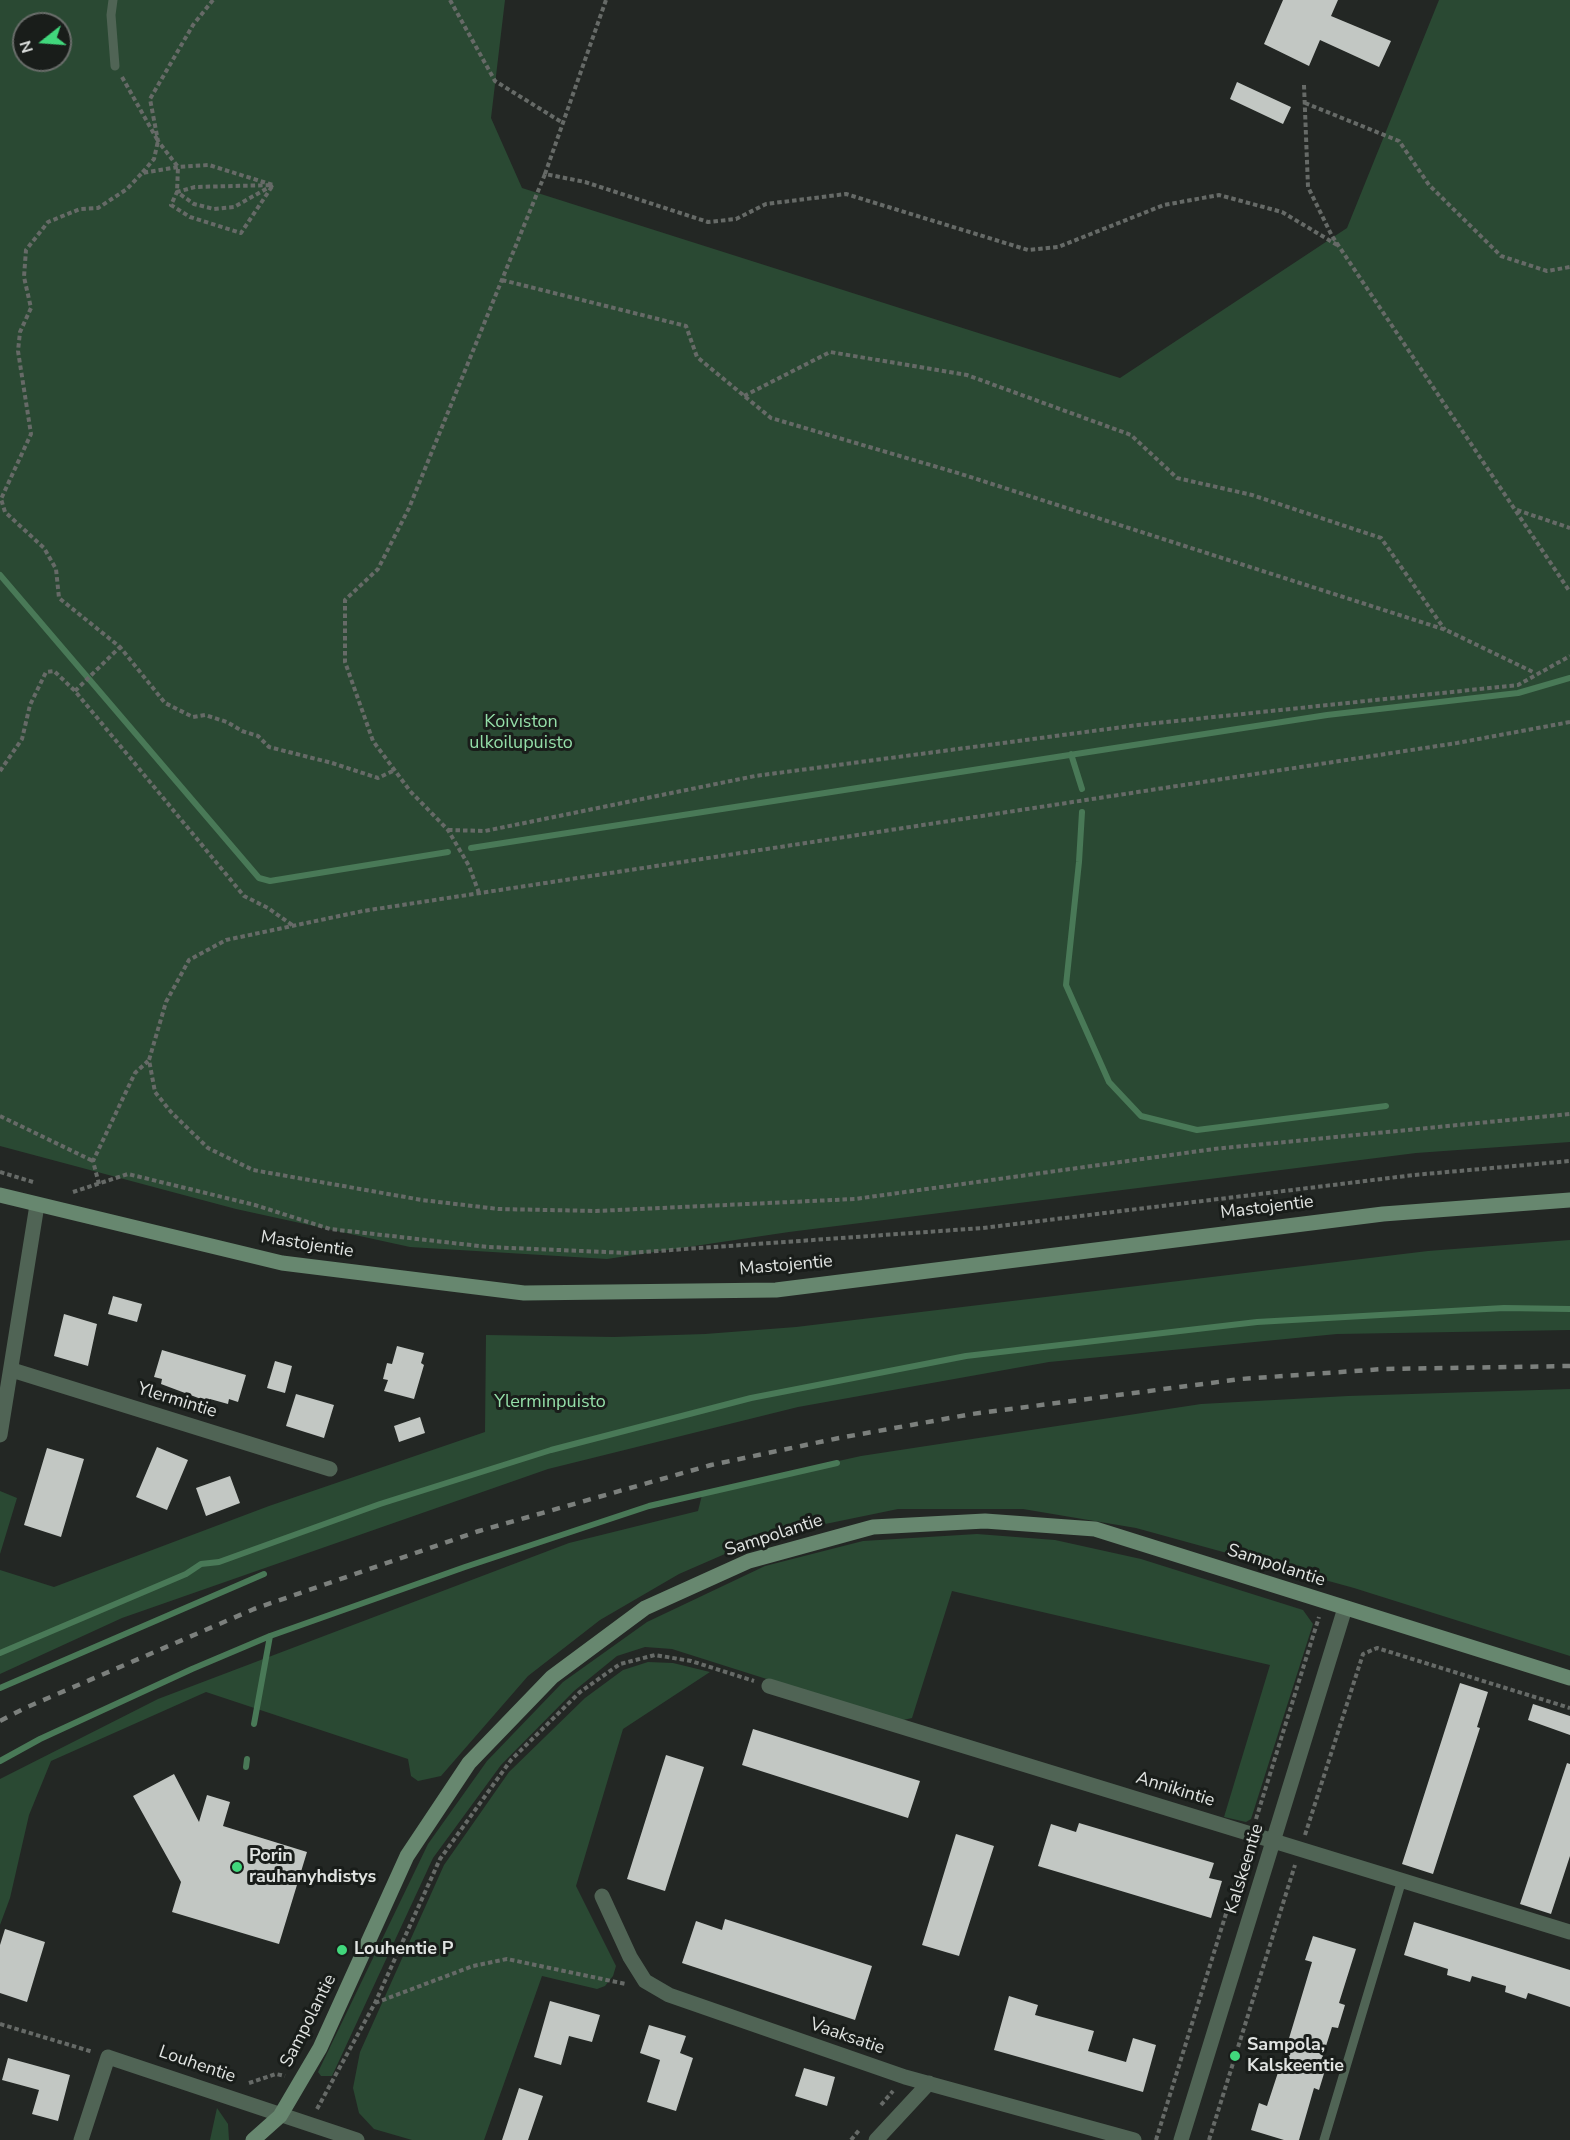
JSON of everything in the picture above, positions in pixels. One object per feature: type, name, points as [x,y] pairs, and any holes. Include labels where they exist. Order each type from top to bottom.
[{"type":"street","name":"Mastojentie","points":[[3,1194],[37,1205],[282,1263],[536,1293],[776,1290],[1383,1214],[1570,1200]]},
{"type":"street","points":[[0,1435],[37,1205]]},
{"type":"street","name":"Ylermintie","points":[[12,1370],[330,1469]]},
{"type":"street","name":"Sampolantie","points":[[253,2140],[280,2116],[320,2048],[407,1856],[469,1763],[552,1677],[645,1608],[749,1561],[873,1527],[985,1521],[1095,1529],[1570,1678]]},
{"type":"street","name":"Kalskeentie","points":[[1181,2140],[1346,1608]]},
{"type":"street","name":"Annikintie","points":[[769,1686],[1570,1932]]},
{"type":"street","name":"Vaaksatie","points":[[602,1896],[645,1981],[661,1990],[882,2070],[1134,2140]]},
{"type":"street","points":[[81,2140],[108,2057]]},
{"type":"street","name":"Louhentie","points":[[108,2057],[187,2081],[280,2116],[357,2140]]},
{"type":"street","points":[[876,2140],[929,2083]]},
{"type":"lane","points":[[113,0],[111,15],[116,66]]},
{"type":"lane","points":[[1324,2140],[1402,1880]]},
{"type":"path","points":[[213,0],[193,25],[150,99],[158,141],[154,159],[127,189],[98,208],[80,210],[48,222],[26,250],[24,277],[31,308],[20,332],[18,351],[32,434],[1,499],[5,512],[44,548],[56,569],[59,598],[120,647],[165,703],[193,717],[205,715],[227,722],[242,731],[258,736],[269,747],[378,778],[395,770]]},
{"type":"path","points":[[450,0],[495,81],[563,123]]},
{"type":"path","points":[[479,893],[469,866],[448,830],[410,791],[373,741],[345,662],[345,600],[378,568],[410,508],[545,174],[606,0]]},
{"type":"path","points":[[116,66],[158,141],[178,167],[177,192],[171,205],[189,217],[241,233],[273,185]]},
{"type":"path","points":[[1304,85],[1308,186],[1339,246],[1570,592]]},
{"type":"path","points":[[1305,103],[1400,141],[1429,185],[1501,256],[1547,272],[1570,267]]},
{"type":"path","points":[[141,173],[209,165],[273,185]]},
{"type":"path","points":[[545,174],[585,182],[708,222],[736,219],[766,204],[846,194],[1028,250],[1058,247],[1164,205],[1219,195],[1282,212],[1339,246]]},
{"type":"path","points":[[177,192],[194,204],[214,209],[234,207],[273,185]]},
{"type":"path","points":[[177,192],[195,187],[273,185]]},
{"type":"path","points":[[502,280],[686,326],[697,357],[771,418],[961,474],[1446,630],[1536,673]]},
{"type":"path","points":[[744,396],[831,352],[967,375],[1131,435],[1177,478],[1252,495],[1381,538],[1446,630]]},
{"type":"path","points":[[1515,510],[1570,528]]},
{"type":"path","points":[[75,692],[120,647]]},
{"type":"path","points":[[448,830],[485,831],[755,776],[1138,725],[1518,685],[1536,673],[1570,657]]},
{"type":"path","points":[[0,771],[22,739],[30,705],[46,672],[54,671],[75,692],[244,896],[268,908],[293,926]]},
{"type":"path","points":[[1570,722],[1457,743],[363,911],[226,940],[189,960],[166,1002],[149,1060],[155,1092],[171,1112],[208,1148],[253,1170],[422,1200],[498,1209],[596,1211],[855,1199],[1214,1149],[1570,1114]]},
{"type":"path","points":[[99,1184],[93,1161],[135,1073],[149,1060]]},
{"type":"path","points":[[0,1116],[93,1161]]},
{"type":"path","points":[[64,1190],[74,1193],[128,1174],[255,1205],[330,1229],[488,1247],[629,1253],[984,1228],[1414,1174],[1570,1161]]},
{"type":"path","points":[[0,1172],[44,1185]]},
{"type":"path","points":[[1156,2140],[1324,1602]]},
{"type":"path","points":[[1209,2140],[1363,1654],[1377,1648],[1570,1708]]},
{"type":"path","points":[[308,2124],[375,2003],[440,1859],[511,1760],[580,1692],[620,1664],[655,1655],[691,1661],[769,1686]]},
{"type":"path","points":[[0,2024],[108,2057]]},
{"type":"path","points":[[246,2083],[253,2084],[276,2074],[328,2090]]},
{"type":"green space","name":"Koiviston ulkoilupuisto","points":[[0,0],[505,0],[491,118],[522,188],[1120,378],[1347,228],[1439,0],[1570,0],[1570,1142],[1416,1153],[789,1232],[607,1259],[410,1247],[236,1209],[0,1146]]},
{"type":"green space","name":"Ylerminpuisto","points":[[1570,1240],[1570,1330],[1337,1334],[1049,1362],[798,1407],[548,1469],[122,1618],[0,1674],[0,1570],[54,1587],[269,1506],[485,1432],[486,1335],[614,1337],[705,1334],[796,1327],[1428,1251]]},
{"type":"green space","points":[[1570,1389],[1570,1656],[1354,1588],[1136,1528],[1023,1509],[898,1509],[796,1530],[734,1550],[679,1574],[600,1620],[528,1676],[441,1776],[418,1781],[411,1776],[408,1759],[206,1692],[51,1761],[29,1815],[10,1898],[0,1925],[0,1779],[158,1699],[569,1543],[698,1511],[703,1491],[861,1456],[1201,1404],[1348,1396]]},
{"type":"green space","points":[[0,1491],[17,1498],[0,1554]]},
{"type":"green space","points":[[977,1534],[1055,1540],[1141,1559],[1303,1610],[1313,1624],[1251,1819],[1246,1822],[1224,1817],[1270,1665],[952,1591],[912,1718],[899,1721],[672,1649],[645,1647],[617,1656],[574,1691],[501,1765],[433,1858],[332,2076],[321,2076],[318,2072],[428,1844],[487,1761],[563,1682],[647,1622],[765,1566],[863,1541]]},
{"type":"green space","points":[[648,1662],[673,1663],[710,1672],[623,1729],[576,1886],[616,1966],[613,1976],[605,1986],[597,1989],[542,1976],[484,2140],[412,2140],[374,2129],[359,2113],[353,2088],[360,2052],[444,1865],[509,1772],[585,1698],[623,1670]]},
{"type":"green space","points":[[217,2108],[228,2124],[229,2140],[210,2140]]},
{"type":"building","points":[[1283,0],[1338,0],[1331,16],[1391,41],[1379,67],[1320,40],[1309,66],[1264,44]]},
{"type":"building","points":[[1237,82],[1291,107],[1283,124],[1230,99]]},
{"type":"building","points":[[113,1296],[142,1304],[137,1322],[108,1314]]},
{"type":"building","points":[[64,1314],[97,1324],[88,1366],[54,1356]]},
{"type":"building","points":[[397,1346],[424,1353],[421,1363],[424,1365],[414,1399],[384,1391],[388,1380],[383,1379],[387,1363],[392,1364]]},
{"type":"building","points":[[162,1350],[246,1375],[238,1402],[229,1399],[228,1404],[210,1399],[209,1402],[161,1384],[162,1379],[154,1377]]},
{"type":"building","points":[[275,1361],[292,1366],[285,1393],[267,1388]]},
{"type":"building","points":[[296,1394],[334,1405],[324,1438],[286,1426]]},
{"type":"building","points":[[420,1417],[425,1433],[399,1442],[394,1426]]},
{"type":"building","points":[[157,1447],[188,1460],[167,1510],[136,1497]]},
{"type":"building","points":[[47,1448],[84,1459],[61,1537],[24,1525]]},
{"type":"building","points":[[230,1476],[240,1503],[206,1516],[196,1488]]},
{"type":"building","points":[[1460,1683],[1488,1692],[1477,1727],[1480,1728],[1433,1874],[1402,1864]]},
{"type":"building","points":[[1533,1704],[1570,1716],[1570,1735],[1528,1720]]},
{"type":"building","points":[[753,1729],[920,1781],[908,1818],[742,1765]]},
{"type":"building","points":[[666,1755],[704,1767],[665,1891],[627,1879]]},
{"type":"building","points":[[1567,1763],[1570,1764],[1570,1856],[1551,1914],[1520,1904]]},
{"type":"building","name":"Porin rauhanyhdistys","points":[[174,1774],[199,1822],[207,1795],[230,1802],[223,1826],[307,1852],[279,1944],[172,1912],[181,1882],[133,1796]]},
{"type":"building","points":[[1079,1823],[1214,1863],[1209,1878],[1222,1881],[1211,1918],[1038,1866],[1051,1824],[1076,1832]]},
{"type":"building","points":[[956,1834],[994,1846],[959,1956],[922,1945]]},
{"type":"building","points":[[725,1919],[872,1966],[855,2020],[682,1963],[696,1921],[722,1930]]},
{"type":"building","points":[[1414,1922],[1570,1970],[1570,2007],[1528,1993],[1526,1999],[1505,1992],[1506,1986],[1472,1976],[1470,1982],[1447,1975],[1448,1969],[1404,1955]]},
{"type":"building","points":[[5,1929],[45,1942],[27,2002],[0,1993],[0,1945]]},
{"type":"building","points":[[1313,1936],[1356,1949],[1339,2003],[1345,2005],[1338,2028],[1332,2027],[1320,2065],[1326,2067],[1319,2090],[1314,2088],[1299,2140],[1284,2140],[1251,2130],[1259,2103],[1267,2106],[1287,2045],[1312,1962],[1305,1960]]},
{"type":"building","points":[[1009,1996],[1038,2005],[1035,2015],[1094,2031],[1088,2051],[1126,2062],[1133,2038],[1156,2045],[1143,2092],[994,2050]]},
{"type":"building","points":[[550,2001],[600,2015],[592,2042],[569,2036],[561,2065],[534,2057]]},
{"type":"building","points":[[649,2025],[686,2036],[680,2053],[693,2058],[676,2111],[647,2102],[660,2060],[640,2053]]},
{"type":"building","points":[[8,2058],[70,2075],[58,2121],[32,2114],[39,2090],[2,2080]]},
{"type":"building","points":[[804,2068],[835,2077],[827,2106],[795,2096]]},
{"type":"building","points":[[519,2088],[543,2096],[528,2140],[502,2140]]},
{"type":"waterway","points":[[0,575],[259,878],[270,881],[448,852]]},
{"type":"waterway","points":[[471,848],[1327,715],[1518,693],[1570,678]]},
{"type":"waterway","points":[[1071,754],[1082,789]]},
{"type":"waterway","points":[[1082,812],[1066,985],[1109,1082],[1141,1116],[1197,1130],[1386,1106]]},
{"type":"waterway","points":[[0,1653],[186,1574],[201,1564],[219,1562],[380,1504],[551,1450],[751,1398],[966,1356],[1257,1322],[1504,1308],[1570,1309]]},
{"type":"waterway","points":[[0,1761],[40,1739],[270,1636],[465,1567],[649,1506],[837,1463]]},
{"type":"waterway","points":[[0,1688],[264,1574]]},
{"type":"waterway","points":[[254,1724],[270,1636]]},
{"type":"waterway","points":[[246,1767],[247,1759]]},
{"type":"railway","points":[[0,1721],[25,1708],[254,1609],[479,1531],[711,1465],[839,1438],[972,1414],[1241,1379],[1383,1369],[1570,1366]]},
{"type":"place","name":"Porin rauhanyhdistys","points":[[237,1867]]},
{"type":"place","name":"Louhentie P","points":[[342,1950]]},
{"type":"place","name":"Sampola, Kalskeentie","points":[[1235,2056]]}]
